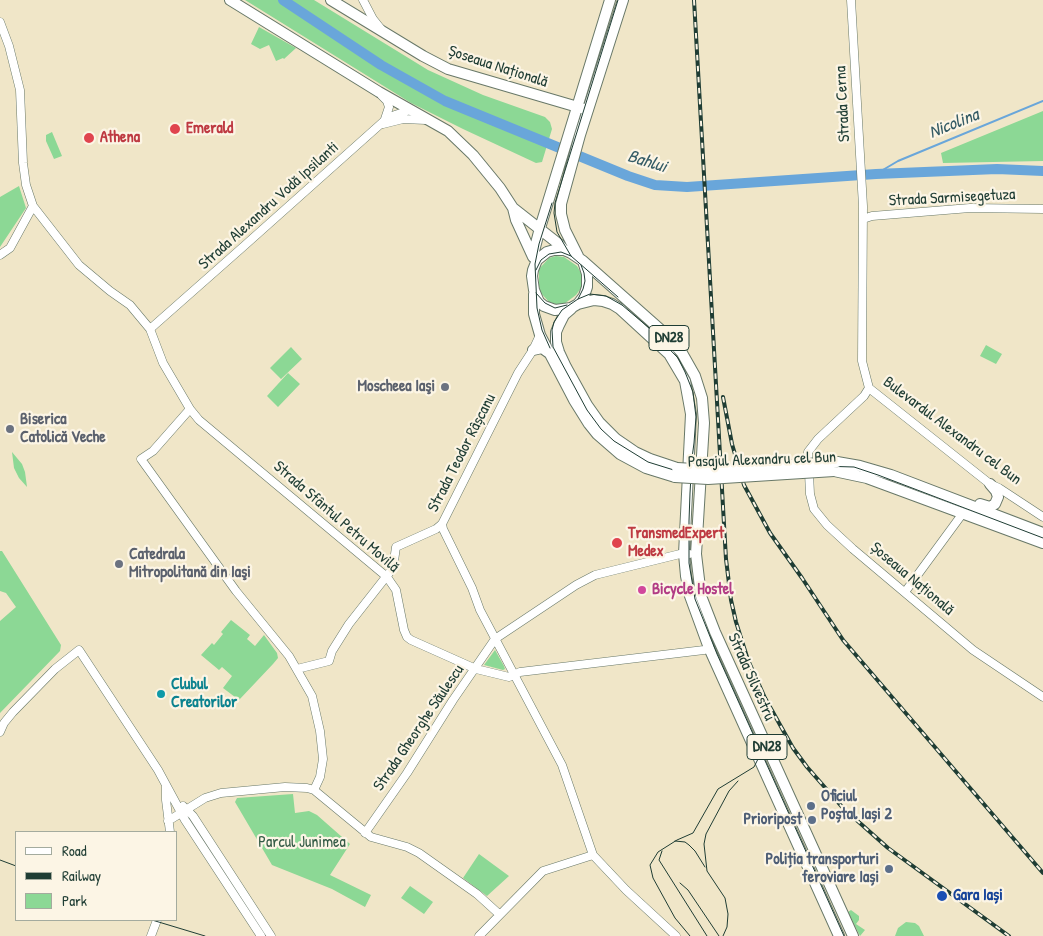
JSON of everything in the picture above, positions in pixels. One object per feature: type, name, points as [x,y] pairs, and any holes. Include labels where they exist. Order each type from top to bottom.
[{"type":"main road","points":[[230,0],[379,92],[448,131],[467,148],[500,188],[513,208],[560,244],[564,250],[547,252],[537,260],[533,270]]},
{"type":"main road","points":[[331,0],[384,32]]},
{"type":"main road","points":[[534,290],[533,257],[540,228],[610,0]]},
{"type":"main road","name":"DN28","points":[[534,290],[536,298],[544,306],[555,310],[574,306],[584,296],[587,287],[586,274],[581,259],[568,239],[561,214],[561,204],[580,135],[623,0]]},
{"type":"main road","name":"Șoseaua Națională","points":[[384,32],[448,69],[588,110]]},
{"type":"main road","points":[[513,208],[516,220],[533,257]]},
{"type":"main road","points":[[526,219],[537,217],[545,212]]},
{"type":"main road","name":"DN28","points":[[564,250],[581,259]]},
{"type":"main road","name":"Strada Silvestru","points":[[581,259],[662,331],[689,362],[695,376],[702,398],[704,443],[696,554],[701,596],[712,625],[853,936]]},
{"type":"main road","name":"Pasajul Alexandru cel Bun","points":[[534,290],[534,314],[540,335],[554,352],[599,422],[616,439],[635,452],[677,468],[699,470],[837,462],[892,475],[948,502]]},
{"type":"main road","name":"Strada Silvestru","points":[[574,306],[594,300],[612,304],[627,314],[669,354],[680,371],[688,390],[691,414],[684,554],[690,596],[709,648],[839,936]]},
{"type":"main road","points":[[533,350],[542,348],[554,352],[556,332],[564,315],[574,306]]},
{"type":"main road","points":[[948,502],[959,496],[990,507],[995,504],[998,497],[990,484]]},
{"type":"main road","points":[[948,502],[964,513],[1043,543]]},
{"type":"main road","points":[[948,502],[1043,533]]},
{"type":"street","name":"Șoseaua Națională","points":[[363,0],[373,19],[384,32]]},
{"type":"street","name":"Strada Cerna","points":[[851,0],[863,206]]},
{"type":"street","name":"Strada Sfântul Petru Movilă","points":[[0,22],[9,46],[20,90],[23,163],[26,185],[34,206],[79,264],[110,291],[130,304],[150,329],[163,363],[190,409],[199,420],[387,577],[396,590],[407,637],[476,669],[509,677],[514,675]]},
{"type":"street","points":[[379,92],[387,101],[389,107],[388,114],[381,123]]},
{"type":"street","name":"Strada Alexandru Vodă Ipsilanti","points":[[150,329],[381,123],[389,117],[410,110]]},
{"type":"street","points":[[381,123],[403,119],[430,121]]},
{"type":"street","points":[[0,255],[10,248],[34,206]]},
{"type":"street","name":"Bulevardul Alexandru cel Bun","points":[[863,206],[862,361],[869,388],[990,484],[1043,517]]},
{"type":"street","name":"Strada Sarmisegetuza","points":[[863,219],[872,216],[970,208],[1043,209]]},
{"type":"street","name":"Strada Teodor Râșcanu","points":[[387,577],[393,568],[396,547],[442,524],[518,373],[540,335]]},
{"type":"street","name":"Șoseaua Națională","points":[[869,388],[864,396],[818,439],[808,452],[811,500],[814,509],[820,518],[853,549],[973,650],[1043,697]]},
{"type":"street","points":[[190,409],[153,451],[142,459],[236,591],[275,637],[297,669],[312,696],[322,744],[323,768],[314,790]]},
{"type":"street","points":[[948,502],[952,529]]},
{"type":"street","points":[[904,592],[964,513]]},
{"type":"street","points":[[442,524],[472,588],[480,610],[562,765],[593,855],[626,890],[676,936]]},
{"type":"street","points":[[495,639],[585,580],[684,554],[696,554]]},
{"type":"street","points":[[297,669],[330,661],[332,651],[350,624],[387,577]]},
{"type":"street","name":"Strada Gheorghe Săulescu","points":[[365,833],[495,639]]},
{"type":"street","points":[[514,675],[520,672],[709,648]]},
{"type":"street","points":[[0,732],[4,723],[20,704],[55,669],[79,650],[184,811],[261,936]]},
{"type":"street","points":[[166,785],[170,831]]},
{"type":"street","points":[[168,821],[204,798],[221,793],[285,787],[307,788],[314,790],[365,833],[379,840],[413,849],[477,894],[500,914]]},
{"type":"street","points":[[184,811],[198,823],[270,936]]},
{"type":"street","points":[[479,936],[543,871],[593,855]]},
{"type":"street","points":[[151,936],[157,921]]},
{"type":"green space","points":[[245,0],[314,0],[428,70],[483,95],[545,117],[550,122],[552,129],[542,162],[536,163],[411,103]]},
{"type":"green space","points":[[259,27],[296,48],[284,59],[276,61],[269,45],[260,49],[251,44]]},
{"type":"green space","points":[[1043,111],[1043,161],[943,163],[941,153]]},
{"type":"green space","points":[[52,132],[62,156],[54,159],[46,141],[46,135]]},
{"type":"green space","points":[[19,186],[26,208],[0,247],[0,197]]},
{"type":"green space","points":[[556,256],[564,257],[577,266],[581,273],[581,288],[576,295],[564,304],[549,302],[540,292],[539,269],[549,258]]},
{"type":"green space","points":[[986,345],[1002,354],[996,364],[980,356]]},
{"type":"green space","points":[[291,347],[302,359],[281,379],[270,368]]},
{"type":"green space","points":[[288,373],[300,384],[278,407],[267,396]]},
{"type":"green space","points":[[12,452],[22,464],[27,487],[19,478],[14,468]]},
{"type":"green space","points":[[0,551],[2,551],[61,645],[60,651],[0,713],[0,621],[16,607],[6,593],[0,591]]},
{"type":"green space","points":[[231,620],[250,635],[247,639],[255,646],[264,635],[277,653],[278,658],[239,700],[223,688],[232,676],[222,667],[219,670],[201,655],[212,643],[214,645],[223,634],[221,632]]},
{"type":"green space","points":[[495,650],[504,666],[505,669],[503,670],[484,665]]},
{"type":"green space","name":"Parcul Junimea","points":[[293,794],[295,813],[309,811],[317,815],[350,844],[330,875],[371,895],[365,907],[332,889],[272,865],[235,802],[237,798]]},
{"type":"green space","points":[[191,819],[263,930],[261,931],[190,821]]},
{"type":"green space","points":[[479,854],[509,876],[487,896],[463,878]]},
{"type":"green space","points":[[410,886],[433,902],[424,914],[401,898]]},
{"type":"green space","points":[[851,910],[859,916],[856,924],[865,930],[860,936],[848,912]]},
{"type":"green space","points":[[906,922],[915,923],[919,926],[924,936],[895,936],[898,928]]},
{"type":"waterway","name":"Bahlui","points":[[283,0],[381,65],[445,101],[628,176],[655,185],[687,187],[876,174],[997,169],[1043,171]]},
{"type":"waterway","name":"Nicolina","points":[[876,174],[898,161],[1043,101]]},
{"type":"tram line","points":[[618,0],[555,203],[554,213],[557,232],[571,256],[618,297]]},
{"type":"tram line","points":[[550,348],[542,330],[537,308],[535,264],[539,244],[552,203]]},
{"type":"tram line","points":[[536,270],[541,260],[549,254],[561,252],[571,256]]},
{"type":"tram line","points":[[578,299],[585,281],[581,265]]},
{"type":"tram line","points":[[536,293],[545,303],[555,308],[567,305]]},
{"type":"tram line","points":[[844,936],[717,654],[695,599],[689,563],[689,521],[690,493],[692,458],[696,417],[693,392],[685,372],[678,358],[648,327],[622,305],[606,296],[590,294],[578,299],[562,310],[554,322],[552,330],[553,347],[587,410],[601,429],[614,441],[648,462],[688,473],[698,473],[820,466],[854,467],[1043,538]]},
{"type":"tram line","points":[[690,936],[675,918],[653,878],[650,865],[658,852],[693,833],[718,789],[754,767],[758,759],[758,748]]},
{"type":"tram line","points":[[723,936],[727,927],[728,914],[725,898],[707,871],[704,844],[706,834],[729,791],[738,781]]},
{"type":"tram line","points":[[675,841],[685,842],[689,845],[705,867]]},
{"type":"tram line","points":[[662,851],[659,860],[707,936]]},
{"type":"tram line","points":[[0,860],[15,866]]},
{"type":"tram line","points":[[680,883],[688,890],[719,936]]},
{"type":"tram line","points":[[155,921],[205,936]]},
{"type":"railway","points":[[694,0],[726,559],[731,600],[748,660],[765,698],[793,748],[843,808],[888,848],[1009,936]]},
{"type":"railway","points":[[723,397],[732,444],[744,485],[770,533],[843,640],[1043,873]]},
{"type":"place","name":"Emerald","points":[[175,129]]},
{"type":"place","name":"Athena","points":[[89,138]]},
{"type":"place","name":"Moscheea Iaşi","points":[[445,387]]},
{"type":"place","name":"Biserica Catolică Veche","points":[[10,429]]},
{"type":"place","name":"TransmedExpert Medex","points":[[617,543]]},
{"type":"place","name":"Catedrala Mitropolitană din Iaşi","points":[[119,564]]},
{"type":"place","name":"Bicycle Hostel","points":[[642,590]]},
{"type":"place","name":"Clubul Creatorilor","points":[[161,694]]},
{"type":"place","name":"Oficiul Poștal Iași 2","points":[[811,806]]},
{"type":"place","name":"Prioripost","points":[[812,820]]},
{"type":"place","name":"Poliția transporturi feroviare Iași","points":[[889,869]]},
{"type":"place","name":"Gara Iași","points":[[942,896]]}]
